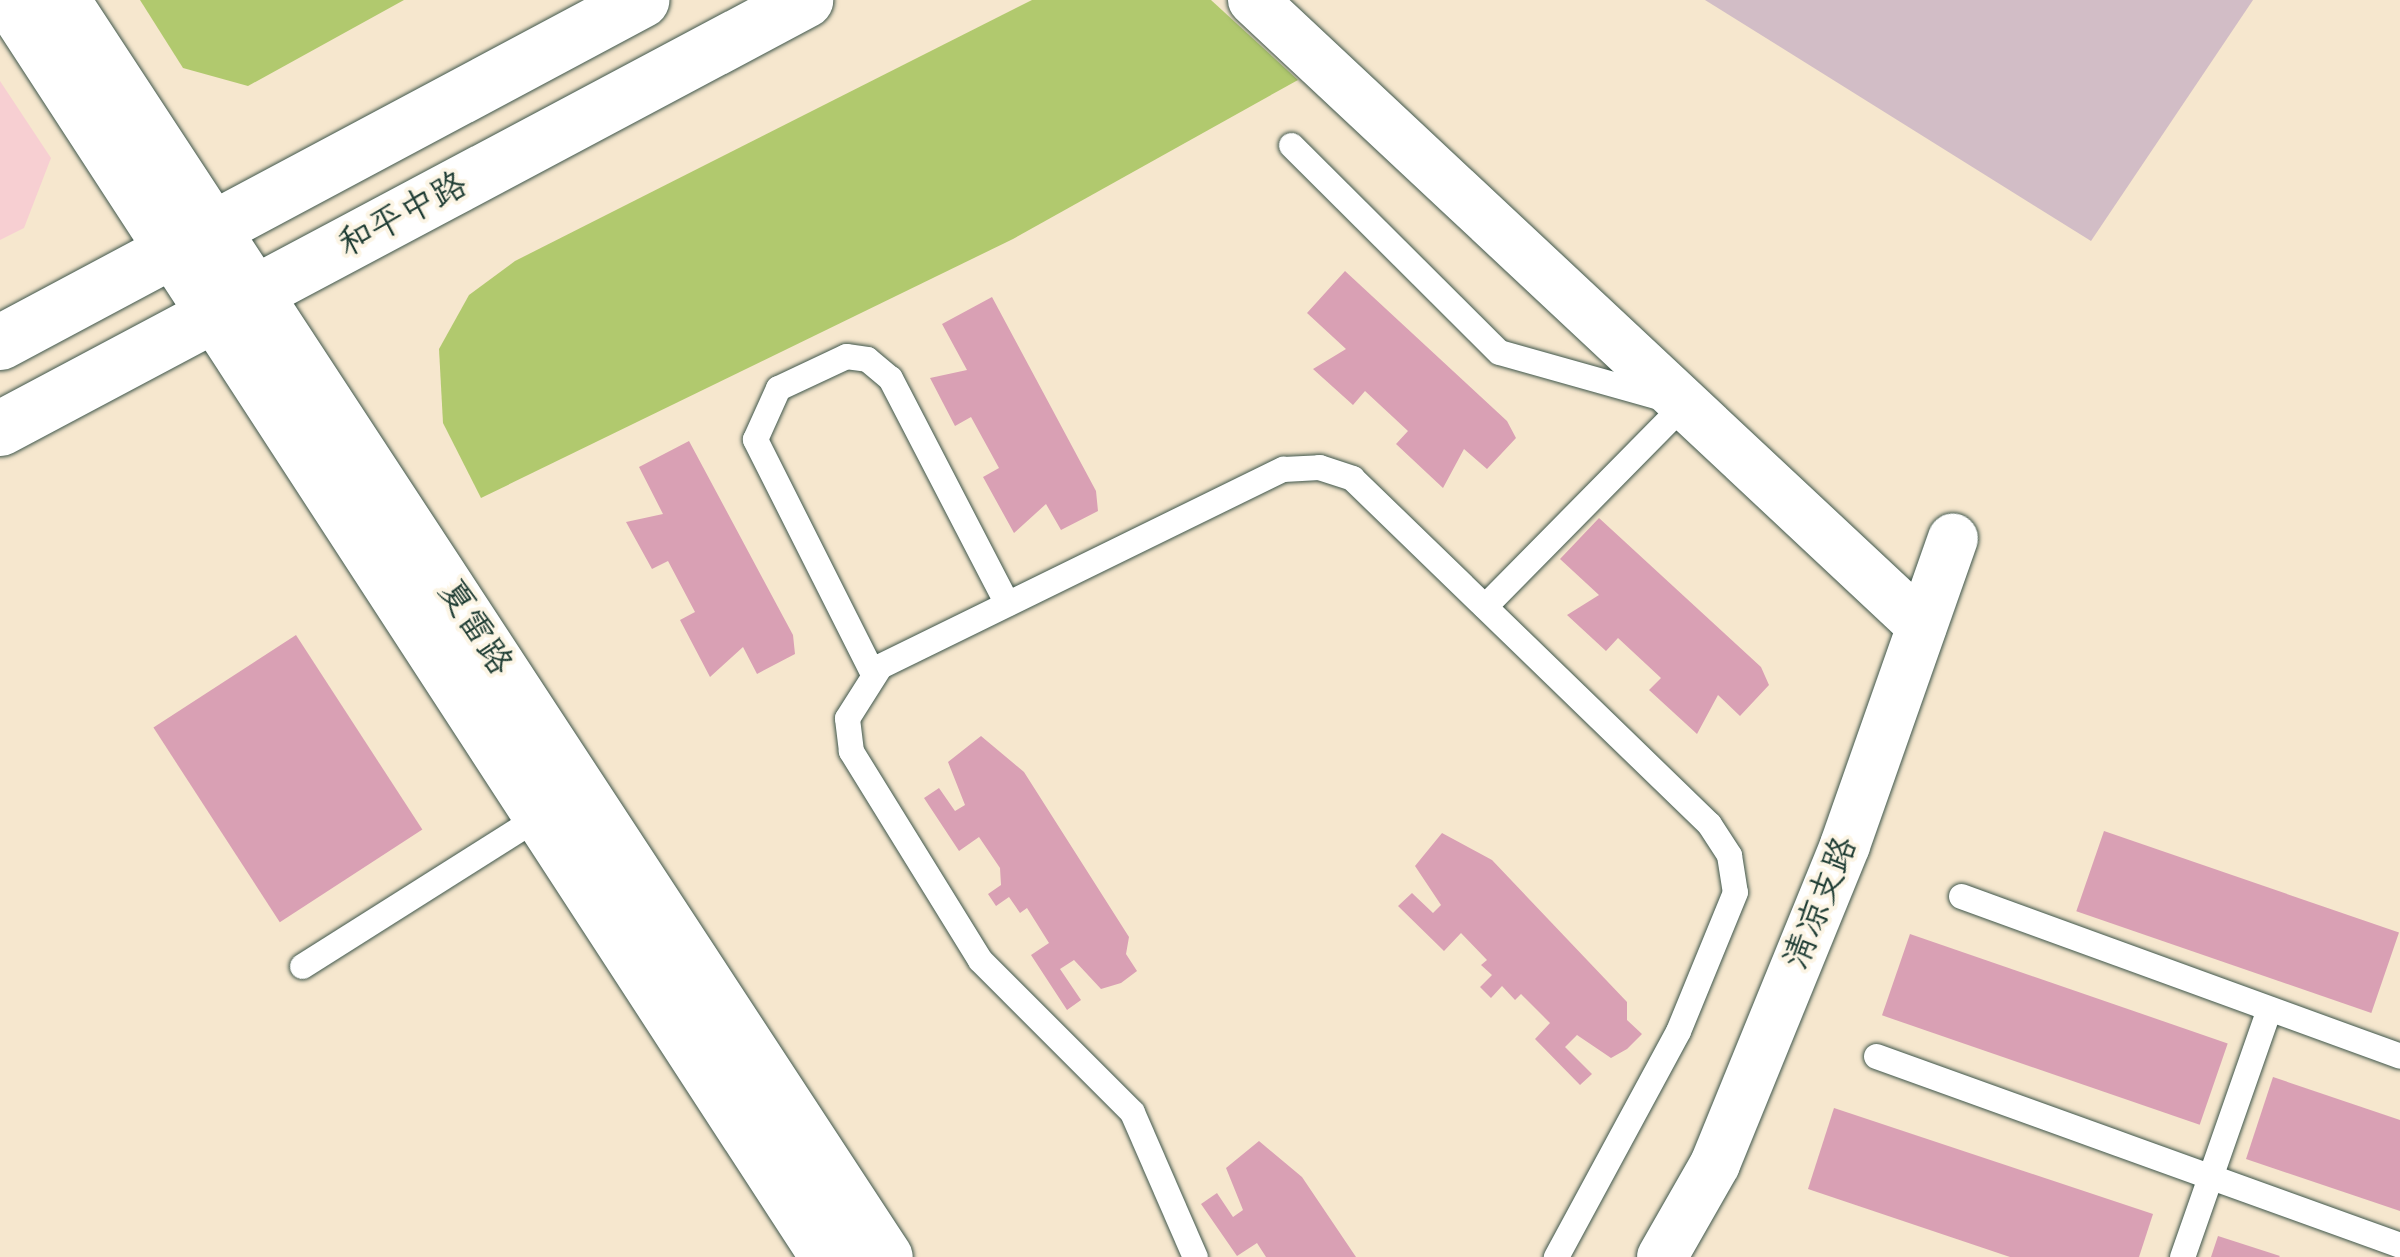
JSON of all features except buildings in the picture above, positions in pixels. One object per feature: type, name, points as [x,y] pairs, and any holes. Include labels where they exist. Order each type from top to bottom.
[{"type":"street","name":"夏雷路","points":[[10,0],[194,237],[885,1257]]},
{"type":"street","name":"夏雷路","points":[[62,0],[194,237]]},
{"type":"street","points":[[5,332],[194,237],[641,0]]},
{"type":"street","name":"和平中路","points":[[0,428],[805,0]]},
{"type":"street","points":[[1252,0],[1922,626]]},
{"type":"street","name":"夏雷路","points":[[238,303],[542,814],[828,1257]]},
{"type":"street","name":"清凉支路","points":[[1662,1257],[1715,1164],[1922,626],[1952,538]]},
{"type":"lane","points":[[1291,145],[1499,352],[1684,404],[1485,606]]},
{"type":"lane","points":[[873,674],[756,438],[778,388],[846,356],[867,358],[890,378],[1007,604]]},
{"type":"lane","points":[[1195,1257],[1132,1112],[980,960],[851,751],[847,718],[873,674],[1283,469],[1319,467],[1352,478],[1709,824],[1729,855],[1734,892],[1678,1032],[1556,1257]]},
{"type":"lane","points":[[302,966],[542,814]]},
{"type":"lane","points":[[1961,896],[2400,1056]]},
{"type":"lane","points":[[2182,1257],[2269,1009]]},
{"type":"lane","points":[[1876,1056],[2400,1246]]},
{"type":"shaded area","points":[[1705,0],[2253,0],[2091,241]]},
{"type":"shaded area","points":[[0,81],[51,158],[24,228],[0,240]]},
{"type":"green space","points":[[140,0],[404,0],[248,86],[183,68]]},
{"type":"green space","points":[[1032,0],[1211,0],[1298,80],[1013,239],[481,498],[443,423],[439,349],[469,295],[515,261]]}]
